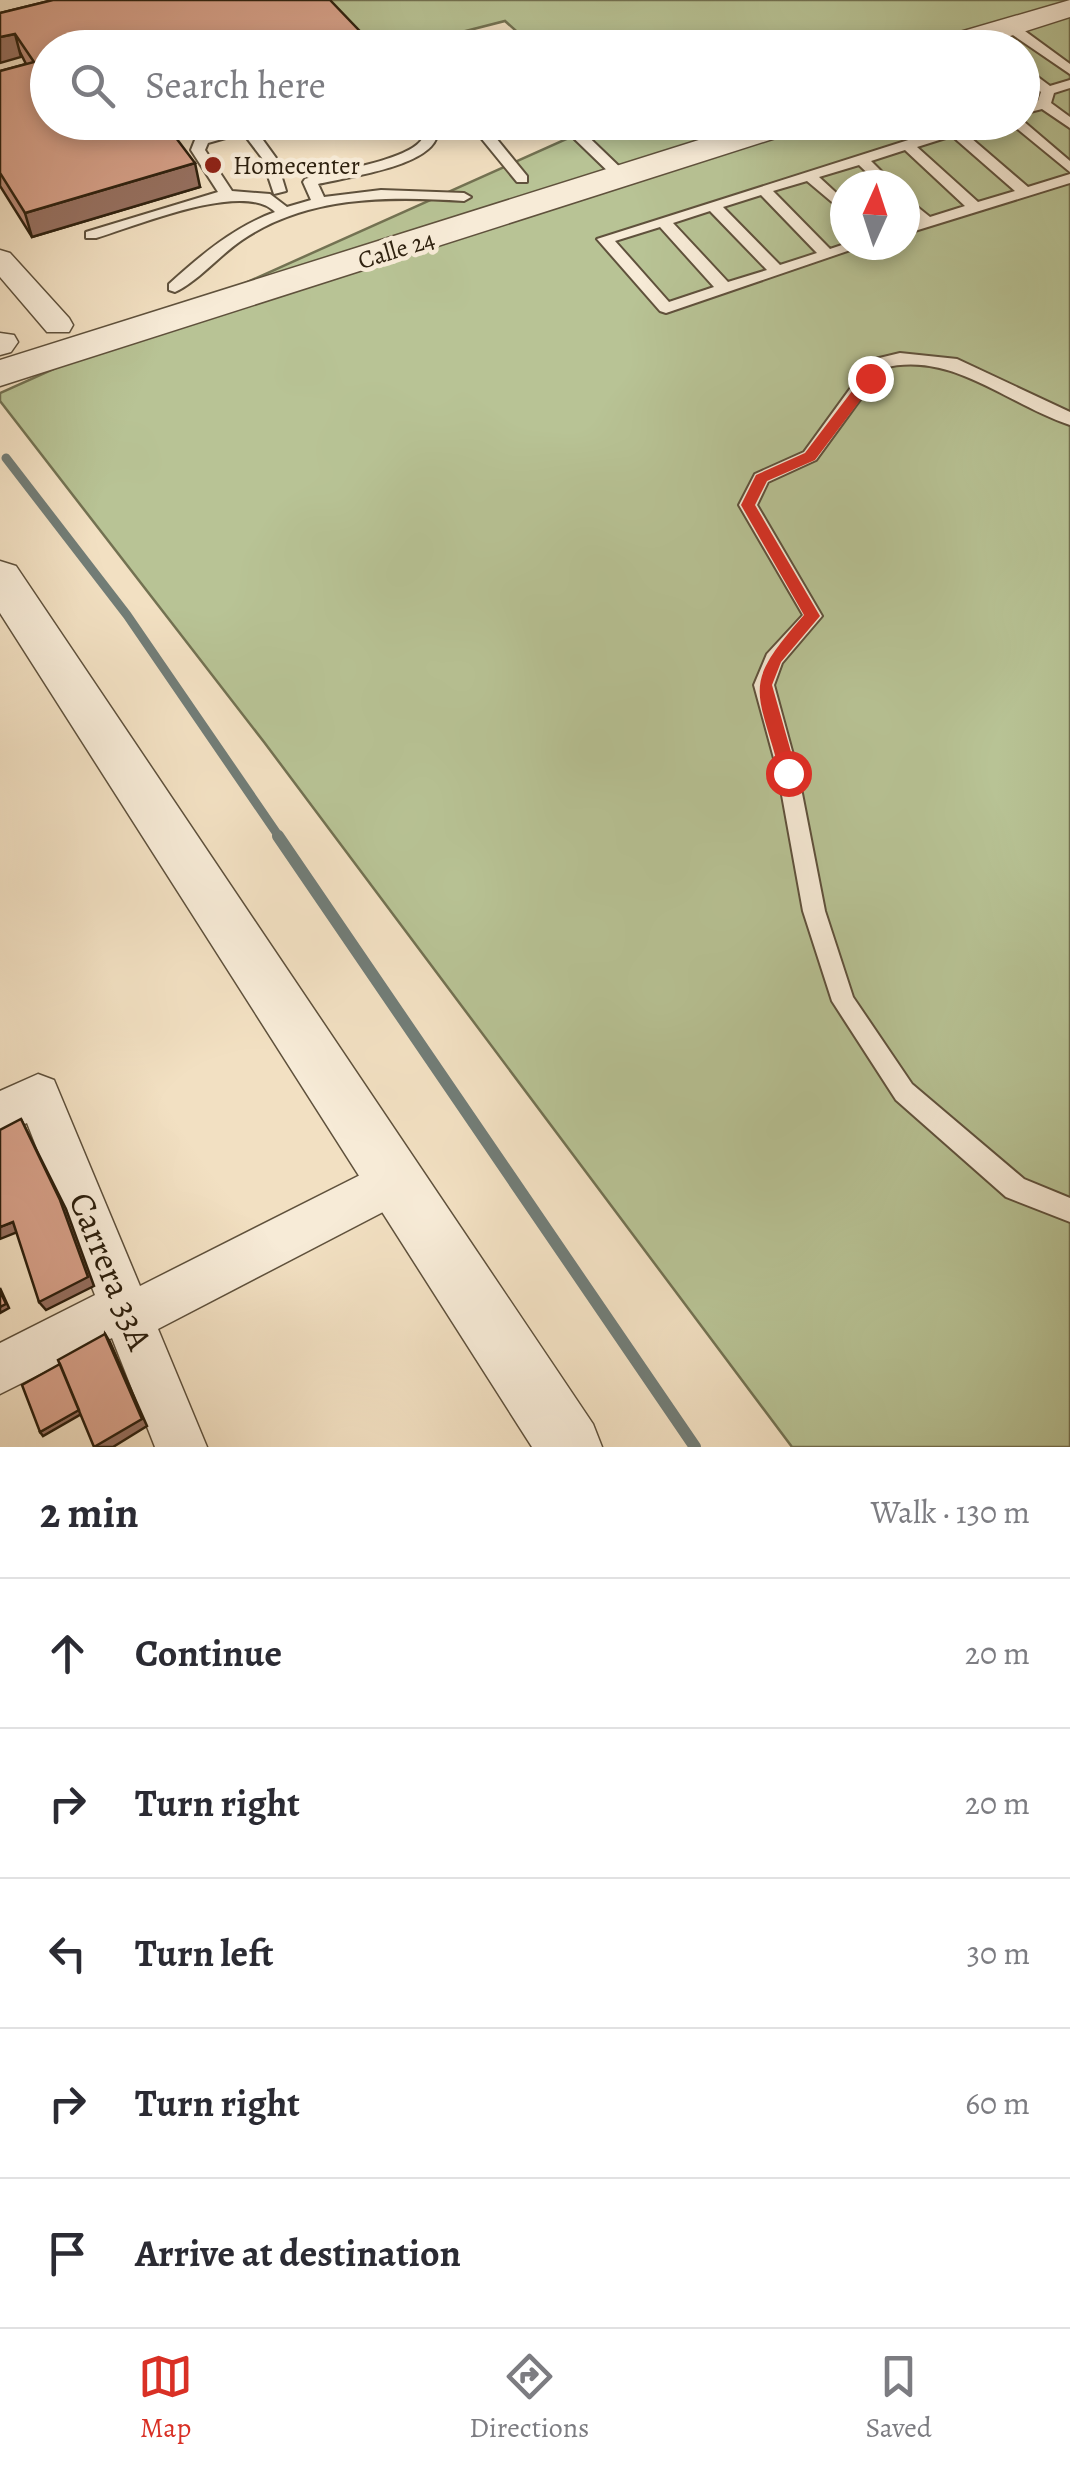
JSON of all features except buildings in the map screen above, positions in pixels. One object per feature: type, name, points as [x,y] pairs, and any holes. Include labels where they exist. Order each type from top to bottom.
[{"type":"street","points":[[1034,30],[1070,7]]},
{"type":"street","points":[[1040,39],[1070,33]]},
{"type":"street","name":"Calle 24","points":[[3,356],[58,325],[522,179],[610,166],[664,140]]},
{"type":"street","name":"Calle 24","points":[[3,356],[610,166],[718,140]]},
{"type":"street","points":[[0,259],[58,325]]},
{"type":"street","points":[[0,576],[570,1447]]},
{"type":"street","name":"Carrera 33A","points":[[19,1104],[129,1311],[182,1447]]},
{"type":"street","points":[[0,1369],[394,1182]]},
{"type":"lane","points":[[1040,58],[1070,70]]},
{"type":"lane","points":[[1040,100],[1070,84]]},
{"type":"lane","points":[[1040,88],[1070,124]]},
{"type":"lane","points":[[210,140],[197,144],[227,194]]},
{"type":"lane","points":[[256,140],[269,158],[272,193],[286,215]]},
{"type":"lane","points":[[91,235],[227,194],[235,197],[272,193],[407,156],[425,148],[429,140]]},
{"type":"lane","points":[[490,140],[522,179]]},
{"type":"lane","points":[[583,140],[610,166]]},
{"type":"lane","points":[[830,253],[666,308],[605,240],[923,140]]},
{"type":"lane","points":[[965,140],[1025,192]]},
{"type":"lane","points":[[1037,140],[1070,168]]},
{"type":"lane","points":[[907,145],[975,208]]},
{"type":"lane","points":[[861,159],[872,170]]},
{"type":"lane","points":[[809,175],[830,195]]},
{"type":"lane","points":[[920,225],[1070,178]]},
{"type":"lane","points":[[310,182],[318,201]]},
{"type":"lane","points":[[763,190],[827,254]]},
{"type":"lane","points":[[175,287],[211,251],[237,234],[318,201],[345,194],[398,191],[464,197]]},
{"type":"lane","points":[[713,205],[776,270]]},
{"type":"lane","points":[[920,216],[927,223]]},
{"type":"lane","points":[[663,220],[724,288]]},
{"type":"lane","points":[[1070,418],[950,363],[900,358],[877,364],[810,456],[761,478],[748,505],[813,616],[774,659],[764,685],[788,773],[814,911],[843,1001],[904,1092],[1014,1188],[1070,1210]]},
{"type":"green space","points":[[310,0],[1070,0],[1070,1447],[792,1447],[264,742],[0,401],[0,393],[564,140],[1040,140],[1040,30],[515,30],[505,21],[470,30],[339,30]]},
{"type":"waterway","points":[[6,458],[127,615],[280,838]]},
{"type":"waterway","points":[[278,836],[695,1447]]},
{"type":"place","name":"Homecenter","points":[[213,165]]},
{"type":"route","points":[[788,773],[764,685],[774,659],[813,616],[748,505],[761,478],[810,456],[870,378]]}]
